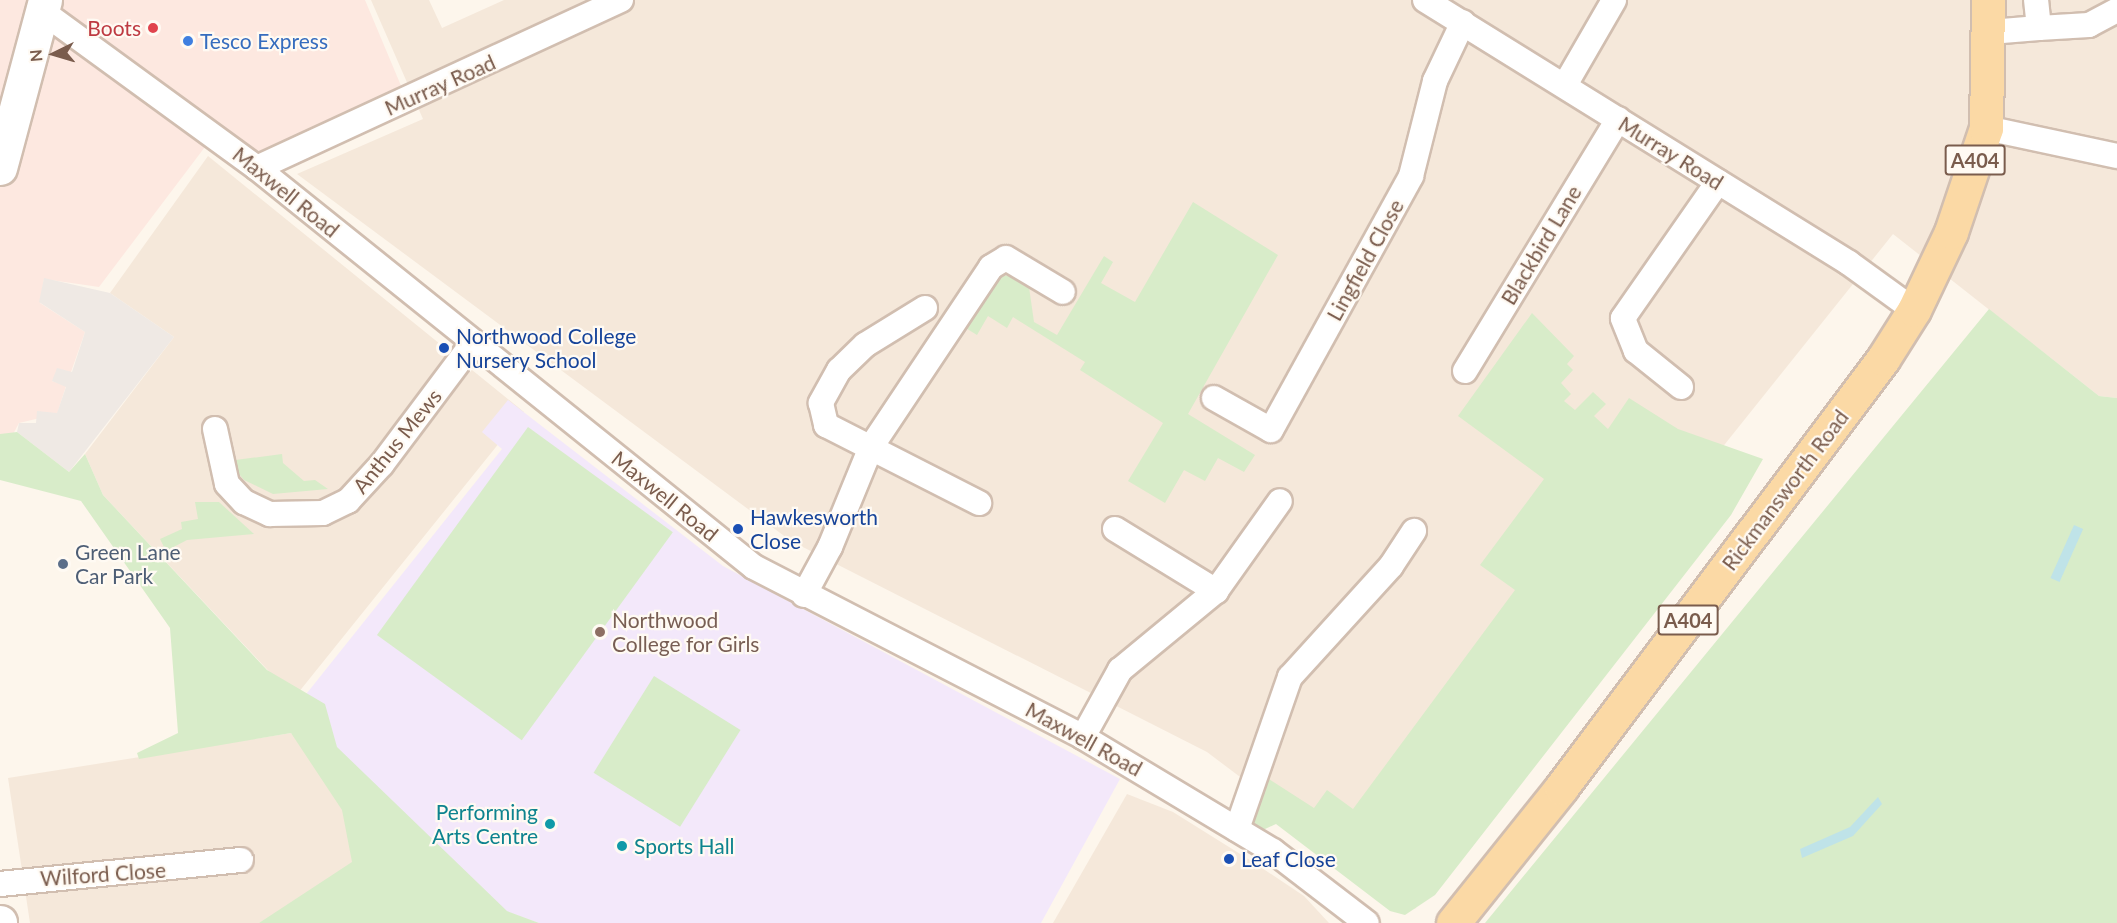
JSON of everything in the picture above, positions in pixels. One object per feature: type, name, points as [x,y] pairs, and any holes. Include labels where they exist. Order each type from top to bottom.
[{"type":"main road","points":[[0,168],[44,6]]},
{"type":"main road","name":"Rickmansworth Road","points":[[1453,923],[1575,769],[1883,359],[1914,310],[1951,232],[1986,128],[1989,16]]},
{"type":"street","name":"Murray Road","points":[[257,168],[621,0]]},
{"type":"street","name":"Murray Road","points":[[1425,0],[1565,85],[1914,310]]},
{"type":"street","points":[[1565,85],[1614,0]]},
{"type":"street","points":[[2036,0],[2039,28]]},
{"type":"street","name":"Maxwell Road","points":[[44,6],[257,168],[736,553],[804,595],[1083,736],[1237,829],[1367,923]]},
{"type":"street","points":[[1989,16],[2039,28],[2088,25],[2117,10]]},
{"type":"street","name":"Lingfield Close","points":[[1214,398],[1271,430],[1411,176],[1435,81],[1463,22]]},
{"type":"street","name":"Blackbird Lane","points":[[1465,370],[1618,119]]},
{"type":"street","points":[[1986,128],[2117,156]]},
{"type":"street","points":[[1681,387],[1636,351],[1623,318],[1718,182]]},
{"type":"street","points":[[804,595],[830,547],[871,447],[991,267],[1006,258],[1063,292]]},
{"type":"street","points":[[925,308],[865,345],[839,370],[821,403],[826,425],[979,503]]},
{"type":"street","name":"Anthus Mews","points":[[215,429],[227,484],[244,502],[270,514],[323,513],[348,501],[382,464],[473,343]]},
{"type":"street","points":[[1083,736],[1120,670],[1216,591],[1280,501]]},
{"type":"street","points":[[1115,529],[1216,591]]},
{"type":"street","points":[[1237,829],[1290,677],[1392,566],[1414,531]]},
{"type":"street","name":"Wilford Close","points":[[0,884],[241,860]]},
{"type":"shaded area","points":[[0,0],[365,0],[407,100],[257,168],[214,135],[99,287],[44,279],[40,303],[85,332],[71,372],[52,381],[66,386],[57,414],[19,423],[0,459]]},
{"type":"shaded area","points":[[371,0],[429,0],[442,28],[504,0],[2117,0],[2117,398],[2099,396],[1893,234],[1693,484],[1415,909],[1207,752],[791,541],[297,174],[423,119]]},
{"type":"shaded area","points":[[208,156],[524,412],[294,698],[103,495],[85,454],[174,337],[110,293]]},
{"type":"shaded area","points":[[44,278],[110,293],[174,337],[69,472],[17,432],[19,423],[36,423],[37,411],[57,413],[66,387],[52,381],[57,368],[72,372],[85,332],[39,302]]},
{"type":"shaded area","name":"Northwood College for Girls","points":[[508,400],[723,566],[1120,779],[1041,923],[539,923],[451,892],[299,703],[502,449],[482,432]]},
{"type":"shaded area","points":[[291,733],[477,923],[30,923],[8,778]]},
{"type":"shaded area","points":[[1127,794],[1173,812],[1253,862],[1304,896],[1329,923],[1053,923]]},
{"type":"green space","points":[[1193,202],[1278,255],[1188,414],[1255,455],[1244,472],[1218,458],[1205,481],[1184,470],[1165,503],[1128,481],[1163,423],[1080,370],[1085,362],[1013,317],[1007,328],[988,316],[977,335],[964,327],[997,277],[1017,274],[1028,280],[1034,322],[1057,335],[1104,256],[1113,262],[1101,283],[1135,302]]},
{"type":"green space","points":[[1989,309],[2099,396],[2117,398],[2117,923],[1485,923]]},
{"type":"green space","points":[[1532,313],[1574,356],[1567,364],[1573,370],[1561,383],[1571,394],[1564,401],[1575,410],[1593,392],[1606,404],[1594,416],[1608,429],[1629,398],[1678,429],[1763,459],[1731,515],[1435,895],[1405,915],[1390,911],[1276,824],[1250,836],[1237,829],[1258,772],[1314,808],[1327,790],[1353,809],[1515,590],[1480,565],[1544,479],[1458,416]]},
{"type":"green space","points":[[528,427],[673,532],[522,740],[377,635]]},
{"type":"green space","points":[[17,432],[69,472],[85,454],[103,495],[267,670],[325,704],[337,747],[507,911],[539,923],[259,923],[352,862],[342,810],[291,733],[139,759],[137,753],[178,733],[170,628],[81,501],[0,480],[0,434]]},
{"type":"green space","points":[[282,454],[283,463],[304,481],[315,480],[328,489],[273,494],[244,480],[228,461]]},
{"type":"green space","points":[[195,502],[219,502],[254,534],[187,540],[166,551],[160,539],[182,529],[181,522],[198,519]]},
{"type":"green space","points":[[654,676],[741,730],[680,827],[594,773]]},
{"type":"water","points":[[2074,525],[2083,529],[2060,582],[2050,578]]},
{"type":"water","points":[[1878,797],[1882,804],[1853,836],[1802,858],[1800,849],[1850,827]]},
{"type":"place","name":"Boots","points":[[153,28]]},
{"type":"place","name":"Tesco Express","points":[[188,41]]},
{"type":"place","name":"Northwood College Nursery School","points":[[444,348]]},
{"type":"place","name":"Hawkesworth Close","points":[[738,529]]},
{"type":"place","name":"Green Lane Car Park","points":[[63,564]]},
{"type":"place","name":"Northwood College for Girls","points":[[600,632]]},
{"type":"place","name":"Performing Arts Centre","points":[[550,824]]},
{"type":"place","name":"Sports Hall","points":[[622,846]]},
{"type":"place","name":"Leaf Close","points":[[1229,859]]}]
